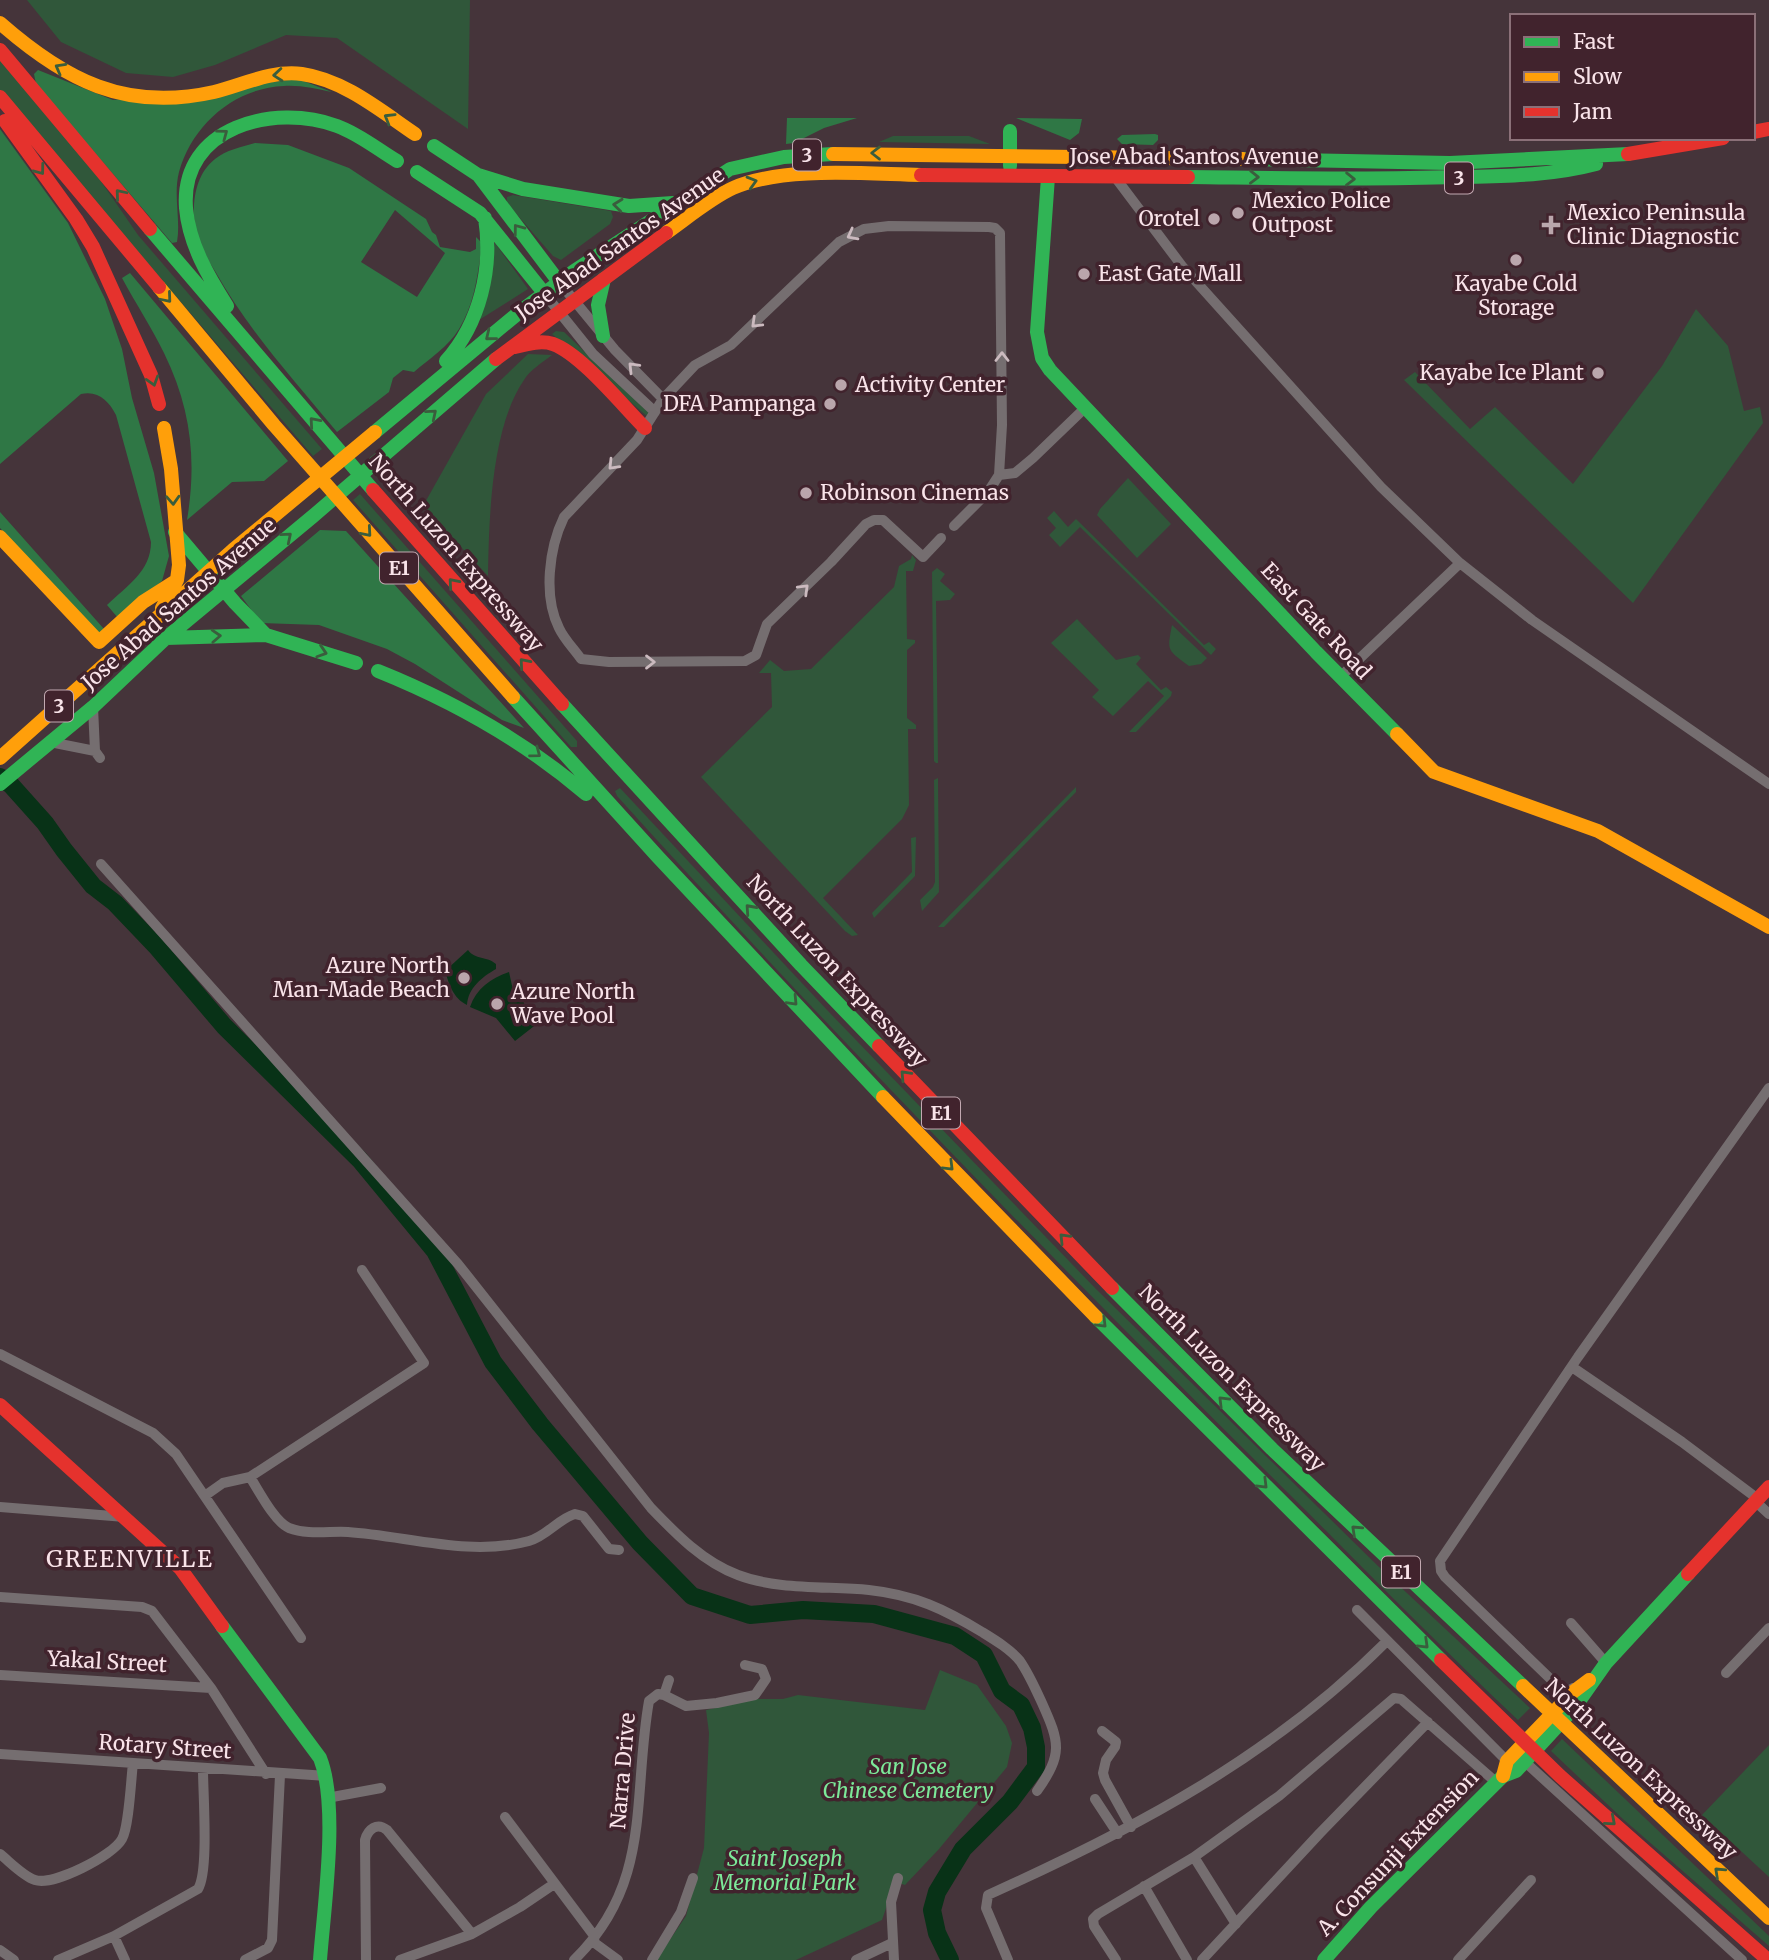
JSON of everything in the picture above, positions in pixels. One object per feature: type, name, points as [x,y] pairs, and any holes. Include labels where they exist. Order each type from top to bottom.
[{"type":"main road","points":[[0,23],[43,59],[85,82],[116,94],[134,98],[174,98],[214,92],[274,74],[304,75],[325,80],[415,134]]},
{"type":"main road","name":"North Luzon Expressway","points":[[0,50],[269,371],[548,690],[801,965],[1272,1449],[1769,1918]]},
{"type":"main road","name":"E1","points":[[0,97],[274,425],[525,711],[899,1115],[1077,1297],[1509,1727],[1560,1776],[1768,1960]]},
{"type":"main road","points":[[0,115],[76,219],[93,247],[151,375],[159,404]]},
{"type":"main road","points":[[269,371],[211,281],[191,240],[186,195],[194,163],[215,139],[235,125],[261,119],[299,118],[346,129],[397,161]]},
{"type":"main road","points":[[1010,131],[1010,161]]},
{"type":"main road","name":"Jose Abad Santos Avenue","points":[[0,784],[93,707],[166,638],[509,348],[684,220],[733,188],[778,176],[863,174],[1450,178],[1569,171],[1634,154],[1712,140]]},
{"type":"main road","points":[[434,146],[478,175],[523,189],[608,204],[649,206],[679,201]]},
{"type":"main road","name":"Jose Abad Santos Avenue","points":[[4,754],[205,575],[364,440],[544,293],[730,169],[777,158],[876,153],[1010,161],[1282,160],[1450,163],[1634,154]]},
{"type":"main road","points":[[1282,160],[1282,178]]},
{"type":"main road","points":[[863,174],[899,164],[1010,161],[1185,176]]},
{"type":"main road","points":[[1450,163],[1450,178]]},
{"type":"main road","points":[[417,173],[464,201],[485,218],[544,293]]},
{"type":"main road","points":[[478,175],[559,282]]},
{"type":"main road","name":"East Gate Road","points":[[1048,177],[1037,332],[1042,358],[1050,370],[1340,677],[1434,772],[1598,831],[1769,927]]},
{"type":"main road","points":[[411,402],[461,343],[473,321],[488,250],[485,218]]},
{"type":"main road","points":[[603,335],[598,305],[604,279]]},
{"type":"main road","points":[[509,348],[538,343],[553,344],[645,428]]},
{"type":"main road","points":[[156,618],[179,565],[171,469],[164,428]]},
{"type":"main road","points":[[175,531],[205,575],[225,589],[234,603],[266,635]]},
{"type":"main road","points":[[0,537],[99,642],[144,602],[172,582],[205,575]]},
{"type":"main road","points":[[166,638],[266,635],[356,663]]},
{"type":"main road","points":[[378,671],[449,700],[525,745],[658,857]]},
{"type":"main road","points":[[0,1405],[180,1568],[320,1758],[327,1776],[327,1851],[320,1960]]},
{"type":"main road","points":[[1500,1780],[1507,1761],[1573,1692],[1602,1668],[1769,1487]]},
{"type":"main road","name":"A. Consunji Extension","points":[[1324,1960],[1371,1907],[1500,1780],[1525,1762],[1575,1707],[1602,1668]]},
{"type":"street","points":[[1115,177],[1182,266],[1381,486],[1460,563],[1532,620],[1769,784]]},
{"type":"street","points":[[942,538],[923,557],[883,520],[866,524],[767,624],[756,655],[745,661],[609,662],[582,659],[559,630],[554,614],[551,563],[557,531],[564,517],[637,440],[663,399],[695,365],[732,345],[839,243],[864,229],[889,226],[995,228],[1002,239],[1002,425],[999,475],[988,492],[954,526]]},
{"type":"street","points":[[559,282],[603,335],[663,399]]},
{"type":"street","points":[[544,293],[593,354],[655,412]]},
{"type":"street","points":[[999,475],[1015,473],[1086,407]]},
{"type":"street","points":[[1340,677],[1460,563]]},
{"type":"street","points":[[50,742],[98,755],[93,707]]},
{"type":"street","points":[[101,864],[458,1264],[651,1508],[679,1537],[709,1561],[736,1575],[759,1582],[870,1590],[919,1600],[946,1610],[1012,1654],[1037,1692],[1053,1728],[1057,1749],[1052,1769],[1037,1791]]},
{"type":"street","points":[[1571,1623],[1602,1668],[1585,1676],[1568,1693],[1564,1693],[1445,1577],[1440,1561],[1572,1367],[1769,1088]]},
{"type":"street","points":[[206,1495],[223,1483],[250,1477],[424,1363],[362,1270]]},
{"type":"street","points":[[0,1354],[153,1433],[176,1454],[300,1637]]},
{"type":"street","points":[[1572,1367],[1682,1442],[1757,1500],[1769,1514]]},
{"type":"street","points":[[250,1477],[280,1522],[290,1528],[317,1532],[348,1532],[420,1543],[501,1545],[536,1538],[575,1514],[583,1516],[609,1549],[619,1550]]},
{"type":"street","points":[[0,1507],[125,1517]]},
{"type":"street","points":[[0,1597],[142,1607],[152,1611],[211,1688],[266,1773]]},
{"type":"street","points":[[1357,1611],[1507,1761]]},
{"type":"street","points":[[1726,1673],[1769,1628]]},
{"type":"street","points":[[1009,1960],[986,1908],[988,1895],[1118,1834],[1213,1780],[1266,1745],[1331,1692],[1386,1642]]},
{"type":"street","name":"Narra Drive","points":[[574,1960],[594,1939],[611,1912],[632,1859],[649,1701],[658,1695],[664,1695],[686,1706],[737,1700],[758,1693],[766,1679],[762,1669],[745,1665]]},
{"type":"street","name":"Yakal Street","points":[[0,1675],[211,1688]]},
{"type":"street","points":[[664,1695],[669,1680]]},
{"type":"street","points":[[1116,1960],[1094,1926],[1093,1919],[1194,1857],[1279,1796],[1394,1698],[1401,1699],[1500,1780]]},
{"type":"street","points":[[1202,1960],[1428,1722]]},
{"type":"street","points":[[1102,1731],[1116,1742],[1103,1767],[1105,1780],[1131,1827]]},
{"type":"street","name":"Rotary Street","points":[[0,1754],[203,1770],[327,1776]]},
{"type":"street","points":[[1525,1762],[1742,1960]]},
{"type":"street","points":[[0,1854],[30,1878],[44,1881],[86,1866],[102,1857],[122,1841],[124,1836],[133,1763]]},
{"type":"street","points":[[58,1960],[114,1936],[195,1892],[202,1884],[203,1770]]},
{"type":"street","points":[[245,1960],[268,1948],[272,1940],[280,1775]]},
{"type":"street","points":[[327,1798],[381,1788]]},
{"type":"street","points":[[1095,1798],[1118,1834]]},
{"type":"street","points":[[505,1817],[594,1939],[618,1960]]},
{"type":"street","points":[[366,1960],[365,1840],[370,1829],[377,1826],[383,1826],[387,1830],[472,1934]]},
{"type":"street","points":[[1194,1857],[1236,1924]]},
{"type":"street","points":[[652,1960],[681,1912],[693,1878]]},
{"type":"street","points":[[894,1960],[891,1902],[898,1878]]},
{"type":"street","points":[[1458,1960],[1531,1881]]},
{"type":"street","points":[[400,1960],[472,1934],[554,1884]]},
{"type":"street","points":[[1144,1886],[1187,1960]]},
{"type":"street","points":[[114,1936],[125,1960]]},
{"type":"street","points":[[856,1960],[892,1943]]},
{"type":"street","points":[[0,1950],[14,1960]]},
{"type":"green space","points":[[27,0],[470,0],[468,129],[337,38],[286,35],[215,65],[173,77],[126,73],[61,42]]},
{"type":"green space","points":[[0,60],[98,177],[138,235],[322,449],[313,456],[0,91]]},
{"type":"green space","points":[[893,136],[969,136],[990,144],[879,142]]},
{"type":"green space","points":[[513,195],[611,211],[613,217],[610,224],[561,260],[553,256],[507,203],[507,197]]},
{"type":"green space","points":[[495,243],[528,289],[479,320]]},
{"type":"green space","points":[[1696,309],[1728,346],[1744,411],[1760,407],[1763,423],[1633,603],[1404,380],[1415,372],[1470,429],[1495,407],[1573,484],[1662,366]]},
{"type":"green space","points":[[556,331],[564,332],[649,413],[649,418],[552,334]]},
{"type":"green space","points":[[528,354],[552,355],[524,380],[505,423],[498,448],[491,502],[488,576],[423,506],[486,394]]},
{"type":"green space","points":[[1128,478],[1171,524],[1137,558],[1097,515]]},
{"type":"green space","points":[[360,494],[577,741],[577,747],[571,747],[353,500]]},
{"type":"green space","points":[[1054,511],[1068,527],[1076,519],[1204,645],[1209,642],[1216,649],[1211,655],[1080,527],[1060,547],[1049,535],[1056,528],[1047,518]]},
{"type":"green space","points":[[912,555],[916,560],[913,571],[906,571],[907,639],[915,640],[915,643],[907,650],[907,718],[916,725],[916,729],[908,729],[909,805],[902,819],[823,898],[858,935],[852,936],[701,777],[772,707],[771,673],[759,673],[770,660],[784,671],[811,669],[894,587],[899,566],[911,559]]},
{"type":"green space","points":[[937,568],[945,574],[940,581],[955,594],[950,600],[936,601],[936,763],[932,572]]},
{"type":"green space","points":[[1077,619],[1116,660],[1138,655],[1141,658],[1136,664],[1161,690],[1166,687],[1172,692],[1136,732],[1129,732],[1164,696],[1148,681],[1113,716],[1092,697],[1099,690],[1051,643]]},
{"type":"green space","points":[[1172,625],[1207,658],[1201,664],[1189,666],[1170,649]]},
{"type":"green space","points":[[938,778],[939,892],[922,911],[920,900],[935,882],[934,780]]},
{"type":"green space","points":[[1076,787],[1076,792],[944,927],[938,927]]},
{"type":"green space","points":[[620,788],[828,1011],[1096,1289],[1378,1566],[1530,1708],[1518,1720],[1186,1391],[938,1139],[776,969],[617,796],[615,791]]},
{"type":"green space","points":[[916,837],[915,876],[874,918],[872,913],[912,872],[911,838]]},
{"type":"green space","points":[[940,1670],[977,1685],[1006,1726],[1012,1743],[1007,1767],[939,1849],[905,1885],[895,1882],[882,1920],[796,1960],[656,1960],[686,1916],[704,1848],[709,1733],[706,1710],[756,1699],[783,1699],[798,1695],[925,1710]]},
{"type":"green space","points":[[1562,1739],[1769,1936],[1769,1946],[1624,1820],[1551,1751]]},
{"type":"green space","points":[[1769,1745],[1769,1877],[1702,1815]]},
{"type":"shaded area","points":[[38,70],[113,100],[298,79],[332,92],[296,86],[266,88],[232,102],[218,112],[194,139],[179,172],[178,233],[177,242],[172,243],[36,84],[34,74]]},
{"type":"shaded area","points":[[787,118],[857,118],[786,144]]},
{"type":"shaded area","points":[[1016,118],[1082,119],[1079,133],[1070,140]]},
{"type":"shaded area","points":[[0,129],[68,223],[105,299],[122,349],[132,398],[154,473],[169,556],[162,581],[118,618],[107,605],[142,570],[150,552],[151,542],[116,415],[110,405],[98,395],[81,394],[0,464]]},
{"type":"shaded area","points":[[1155,134],[1158,135],[1158,140],[1153,145],[1122,144],[1117,139],[1122,135]]},
{"type":"shaded area","points":[[255,143],[288,145],[349,168],[426,219],[440,247],[470,252],[476,249],[476,237],[482,243],[472,298],[455,335],[414,372],[403,370],[393,378],[389,392],[337,432],[242,314],[197,238],[195,196],[207,166],[219,156]],"holes":[[[395,210],[445,253],[417,297],[361,262]]]},
{"type":"shaded area","points":[[130,273],[288,461],[264,481],[232,482],[187,520],[191,455],[186,414],[164,353],[122,278]]},
{"type":"shaded area","points":[[0,512],[104,629],[98,635],[0,528]]},
{"type":"shaded area","points":[[320,530],[346,531],[524,728],[502,720],[387,649],[319,625],[261,623],[241,596]]},
{"type":"shaded area","name":"Azure North Man-Made Beach","points":[[468,950],[496,964],[496,969],[477,984],[470,993],[467,1005],[455,995],[445,971]]},
{"type":"shaded area","name":"Azure North Wave Pool","points":[[509,972],[513,990],[523,1000],[527,1013],[538,1023],[515,1041],[496,1018],[470,1007],[485,985]]},
{"type":"waterway","points":[[0,777],[11,785],[45,823],[93,886],[115,903],[156,946],[224,1026],[360,1160],[435,1251],[493,1362],[540,1424],[640,1543],[692,1596],[750,1615],[803,1610],[874,1614],[955,1636],[984,1655],[1002,1691],[1021,1705],[1032,1728],[1036,1767],[1010,1802],[963,1849],[937,1892],[932,1910],[937,1933],[950,1960]]},
{"type":"traffic: fast","points":[[227,306],[195,247],[186,208],[188,180],[198,157],[215,140],[236,128],[260,120],[312,120],[345,129],[397,161]]},
{"type":"traffic: fast","points":[[1010,131],[1010,166]]},
{"type":"traffic: fast","points":[[434,146],[478,175],[523,189],[629,206],[673,203]]},
{"type":"traffic: fast","points":[[375,432],[522,310],[574,271],[730,169],[784,157],[833,154]]},
{"type":"traffic: fast","points":[[1243,159],[1450,163],[1628,154]]},
{"type":"traffic: fast","points":[[1188,177],[1357,179],[1492,176],[1545,173],[1596,164]]},
{"type":"traffic: fast","points":[[417,172],[480,213],[544,293]]},
{"type":"traffic: fast","points":[[479,176],[559,282]]},
{"type":"traffic: fast","points":[[1048,177],[1037,332],[1042,358],[1050,370],[1316,652],[1397,734]]},
{"type":"traffic: fast","points":[[446,361],[468,330],[481,294],[487,256],[485,218]]},
{"type":"traffic: fast","points":[[150,229],[373,490]]},
{"type":"traffic: fast","points":[[603,336],[598,305],[604,279]]},
{"type":"traffic: fast","points":[[0,784],[93,707],[166,638],[496,359]]},
{"type":"traffic: fast","points":[[175,532],[266,635]]},
{"type":"traffic: fast","points":[[166,638],[266,635],[356,663]]},
{"type":"traffic: fast","points":[[378,671],[461,709],[487,724],[538,756],[586,794]]},
{"type":"traffic: fast","points":[[513,697],[658,857],[883,1097]]},
{"type":"traffic: fast","points":[[562,704],[801,965],[879,1046]]},
{"type":"traffic: fast","points":[[1112,1288],[1272,1449],[1523,1686]]},
{"type":"traffic: fast","points":[[1096,1317],[1441,1660]]},
{"type":"traffic: fast","points":[[1324,1960],[1371,1907],[1503,1776],[1516,1771],[1575,1707],[1606,1663],[1688,1574]]},
{"type":"traffic: fast","points":[[222,1626],[320,1758],[326,1778],[329,1857],[320,1960]]},
{"type":"traffic: slow","points":[[0,23],[48,61],[98,86],[124,94],[152,98],[182,97],[214,92],[268,76],[302,74],[318,77],[347,90],[415,134]]},
{"type":"traffic: slow","points":[[833,154],[1243,159]]},
{"type":"traffic: slow","points":[[666,233],[716,197],[753,181],[825,173],[921,175]]},
{"type":"traffic: slow","points":[[159,287],[274,425],[513,697]]},
{"type":"traffic: slow","points":[[162,608],[177,580],[179,565],[171,469],[164,428]]},
{"type":"traffic: slow","points":[[0,758],[233,550],[375,432]]},
{"type":"traffic: slow","points":[[0,537],[99,642],[143,602],[176,581]]},
{"type":"traffic: slow","points":[[1397,734],[1434,772],[1598,831],[1769,927]]},
{"type":"traffic: slow","points":[[883,1097],[1096,1317]]},
{"type":"traffic: slow","points":[[1503,1776],[1507,1761],[1573,1692],[1589,1680]]},
{"type":"traffic: slow","points":[[1523,1686],[1769,1918]]},
{"type":"traffic: jam","points":[[0,50],[150,229]]},
{"type":"traffic: jam","points":[[0,97],[159,287]]},
{"type":"traffic: jam","points":[[5,121],[93,247],[151,375],[159,404]]},
{"type":"traffic: jam","points":[[1755,132],[1769,129]]},
{"type":"traffic: jam","points":[[1628,154],[1711,140]]},
{"type":"traffic: jam","points":[[921,175],[1188,177]]},
{"type":"traffic: jam","points":[[496,359],[666,233]]},
{"type":"traffic: jam","points":[[515,347],[544,342],[564,350],[589,369],[645,428]]},
{"type":"traffic: jam","points":[[373,490],[562,704]]},
{"type":"traffic: jam","points":[[879,1046],[1112,1288]]},
{"type":"traffic: jam","points":[[0,1405],[180,1568],[222,1626]]},
{"type":"traffic: jam","points":[[1688,1574],[1769,1487]]},
{"type":"traffic: jam","points":[[1441,1660],[1560,1776],[1768,1960]]},
{"type":"place","name":"Mexico Police Outpost","points":[[1238,213]]},
{"type":"place","name":"Orotel","points":[[1214,219]]},
{"type":"place","name":"Mexico Peninsula Clinic Diagnostic","points":[[1551,225]]},
{"type":"place","name":"Kayabe Cold Storage","points":[[1516,260]]},
{"type":"place","name":"East Gate Mall","points":[[1084,274]]},
{"type":"place","name":"Kayabe Ice Plant","points":[[1598,373]]},
{"type":"place","name":"Activity Center","points":[[841,385]]},
{"type":"place","name":"DFA Pampanga","points":[[830,404]]},
{"type":"place","name":"Robinson Cinemas","points":[[806,493]]},
{"type":"place","name":"Azure North Man-Made Beach","points":[[464,978]]},
{"type":"place","name":"Azure North Wave Pool","points":[[497,1004]]},
{"type":"district","name":"GREENVILLE","points":[[130,1559]]},
{"type":"park label","name":"San Jose Chinese Cemetery","points":[[908,1779]]},
{"type":"park label","name":"Saint Joseph Memorial Park","points":[[785,1871]]}]
